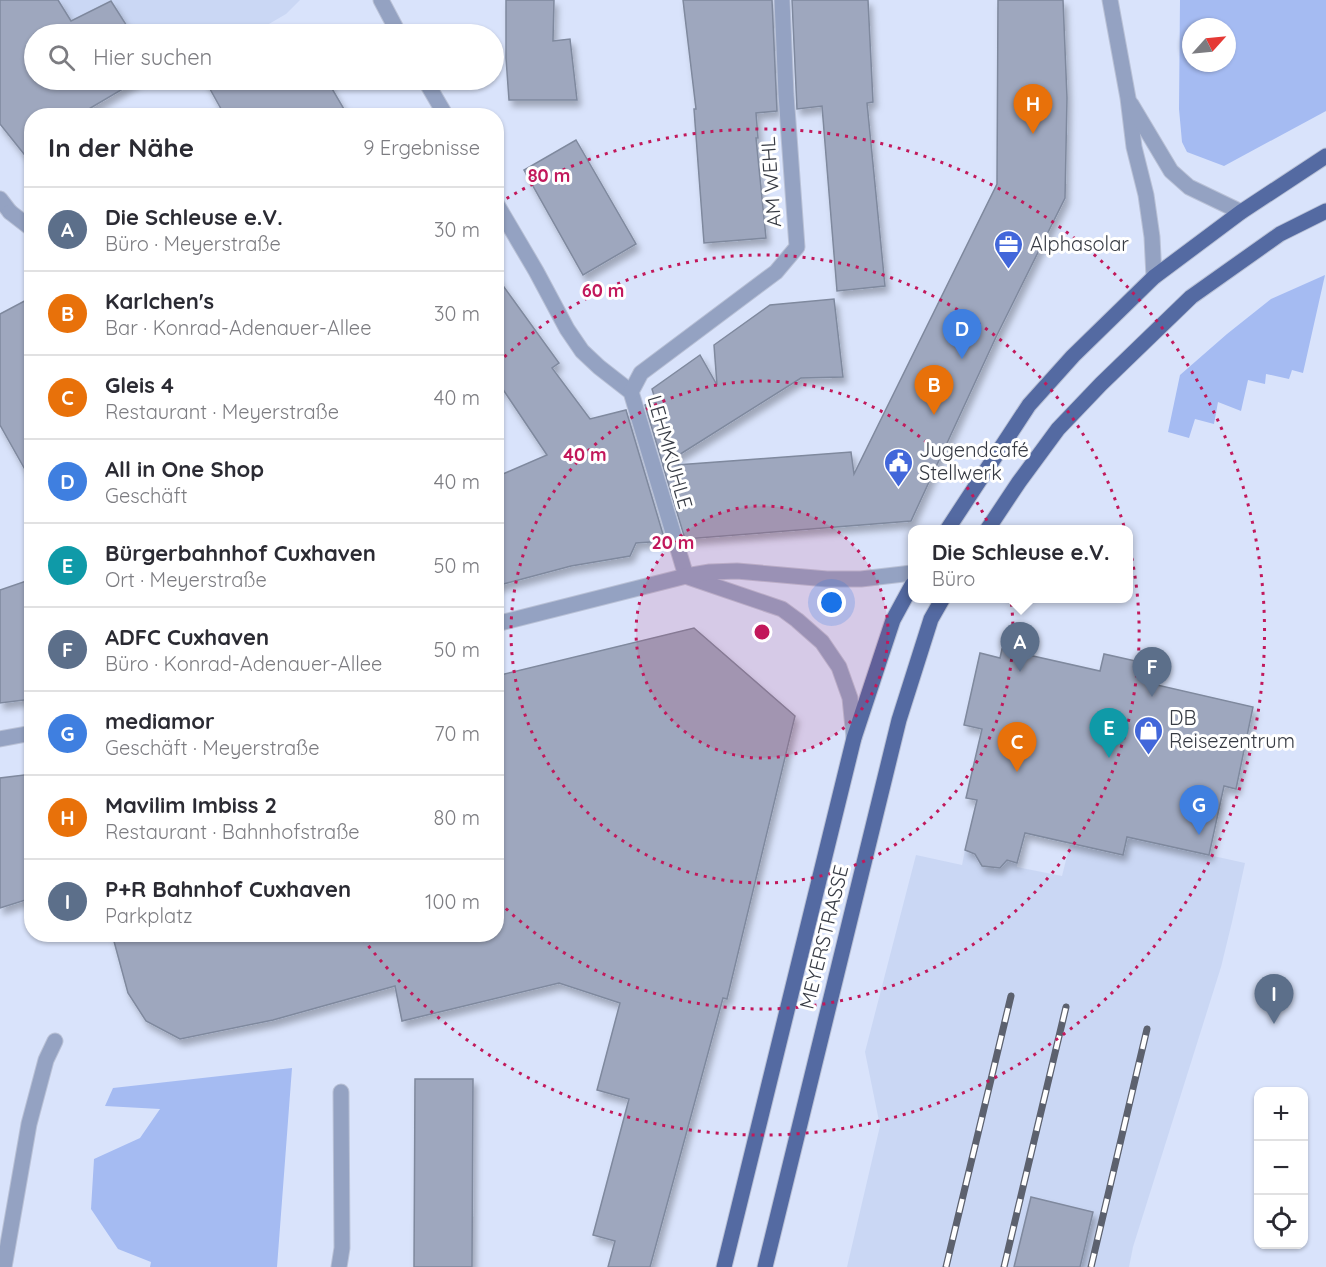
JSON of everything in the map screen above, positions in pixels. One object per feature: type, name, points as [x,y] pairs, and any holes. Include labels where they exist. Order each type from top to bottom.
[{"type":"main road","points":[[950,525],[1029,405],[1072,356],[1154,277],[1241,212],[1326,156]]},
{"type":"main road","points":[[990,525],[1058,429],[1191,297],[1280,234],[1326,211]]},
{"type":"main road","name":"MEYERSTRASSE","points":[[724,1267],[854,738],[893,620],[908,592]]},
{"type":"main road","name":"MEYERSTRASSE","points":[[765,1267],[884,775],[931,619],[940,603]]},
{"type":"street","points":[[381,0],[394,24]]},
{"type":"street","name":"AM WEHL","points":[[630,392],[641,373],[776,272],[797,247],[782,0]]},
{"type":"street","points":[[1110,0],[1128,99],[1134,147],[1146,195],[1152,237],[1154,277]]},
{"type":"street","points":[[431,90],[441,108]]},
{"type":"street","points":[[1128,99],[1171,171],[1189,187],[1241,212]]},
{"type":"street","points":[[0,199],[10,212],[24,223]]},
{"type":"street","name":"LEHMKUHLE","points":[[504,217],[567,329],[582,351],[630,392],[686,576]]},
{"type":"street","points":[[504,622],[710,572],[737,571],[827,579],[861,579],[908,573]]},
{"type":"street","points":[[686,576],[782,609],[822,642],[839,667],[850,698],[854,738]]},
{"type":"street","points":[[0,739],[24,734]]},
{"type":"street","points":[[4,1267],[29,1124],[46,1060],[56,1041]]},
{"type":"street","points":[[339,1267],[342,1248],[341,1092]]},
{"type":"shaded area","points":[[0,0],[300,0],[286,14],[269,24],[24,24],[24,90],[121,90],[89,108],[24,108],[24,147],[20,150],[0,124]]},
{"type":"shaded area","points":[[1180,0],[1326,0],[1326,111],[1224,166],[1187,152],[1182,142],[1179,109]]},
{"type":"shaded area","points":[[1325,275],[1303,373],[1292,370],[1289,379],[1266,374],[1265,384],[1248,380],[1241,411],[1218,402],[1214,424],[1195,419],[1189,438],[1168,432],[1180,375],[1271,299]]},
{"type":"shaded area","points":[[1127,837],[1245,863],[1221,967],[1133,1247],[1129,1267],[847,1267],[880,1126],[865,1052],[916,855],[962,865],[965,850],[975,854],[984,866],[1000,868],[1007,860],[1017,863],[1017,867],[1062,876],[1070,844],[1123,856]]},
{"type":"shaded area","points":[[292,1068],[277,1267],[150,1267],[151,1262],[118,1249],[91,1209],[94,1159],[140,1138],[160,1109],[105,1106],[113,1088]]},
{"type":"building","points":[[0,0],[58,0],[71,21],[111,1],[126,24],[24,24],[24,90],[121,90],[91,108],[24,108],[24,154],[0,124]]},
{"type":"building","points":[[506,0],[554,0],[553,41],[570,39],[577,100],[509,100]]},
{"type":"building","points":[[683,0],[772,0],[777,111],[756,113],[758,138],[756,138],[766,238],[704,243],[694,109],[696,109]]},
{"type":"building","points":[[792,0],[868,0],[873,102],[867,103],[885,286],[837,291],[822,106],[797,109]]},
{"type":"building","points":[[998,0],[1063,0],[1067,98],[1065,198],[996,337],[911,521],[685,539],[663,466],[851,452],[854,474],[997,184]]},
{"type":"building","points":[[211,90],[333,90],[343,108],[221,108]]},
{"type":"building","points":[[576,140],[636,244],[583,275],[524,170]]},
{"type":"building","points":[[504,287],[559,363],[552,368],[590,419],[626,410],[665,541],[636,543],[630,556],[571,566],[504,584],[504,474],[547,455],[504,391]]},
{"type":"building","points":[[834,299],[843,377],[801,378],[663,465],[645,405],[656,402],[652,389],[700,355],[717,385],[714,345],[770,305]]},
{"type":"building","points":[[24,301],[24,468],[0,425],[0,314]]},
{"type":"building","points":[[24,582],[24,700],[0,703],[0,590]]},
{"type":"building","points":[[694,628],[795,716],[727,999],[723,998],[650,1267],[608,1267],[615,1241],[593,1235],[629,1099],[597,1090],[620,1003],[559,983],[402,1021],[395,986],[273,1020],[180,1039],[146,1021],[128,993],[114,942],[504,942],[504,674]]},
{"type":"building","points":[[1002,649],[1100,671],[1104,654],[1149,664],[1144,682],[1253,707],[1236,789],[1224,786],[1209,855],[1127,837],[1123,855],[1025,833],[1017,863],[1007,860],[1000,868],[982,866],[975,854],[965,850],[977,800],[966,798],[982,729],[964,725],[980,653],[1000,658]]},
{"type":"building","points":[[24,775],[24,900],[0,908],[0,778]]},
{"type":"building","points":[[415,1079],[473,1079],[472,1267],[414,1267]]},
{"type":"building","points":[[1031,1197],[1093,1212],[1080,1267],[1014,1267]]},
{"type":"railway","points":[[946,1267],[1011,996]]},
{"type":"railway","points":[[1004,1267],[1066,1007]]},
{"type":"railway","points":[[1091,1267],[1147,1029]]},
{"type":"place","name":"Mavilim Imbiss 2","points":[[1033,134]]},
{"type":"place","name":"Alphasolar","points":[[1009,270]]},
{"type":"place","name":"All in One Shop","points":[[962,359]]},
{"type":"place","name":"Karlchen's","points":[[934,415]]},
{"type":"place","name":"Jugendcafé Stellwerk","points":[[898,488]]},
{"type":"place","name":"Die Schleuse e.V.","points":[[1020,672]]},
{"type":"place","name":"ADFC Cuxhaven","points":[[1152,697]]},
{"type":"place","name":"DB Reisezentrum","points":[[1148,756]]},
{"type":"place","name":"Bürgerbahnhof Cuxhaven","points":[[1109,758]]},
{"type":"place","name":"Gleis 4","points":[[1017,772]]},
{"type":"place","name":"mediamor","points":[[1199,835]]},
{"type":"place","name":"P+R Bahnhof Cuxhaven","points":[[1274,1024]]}]
